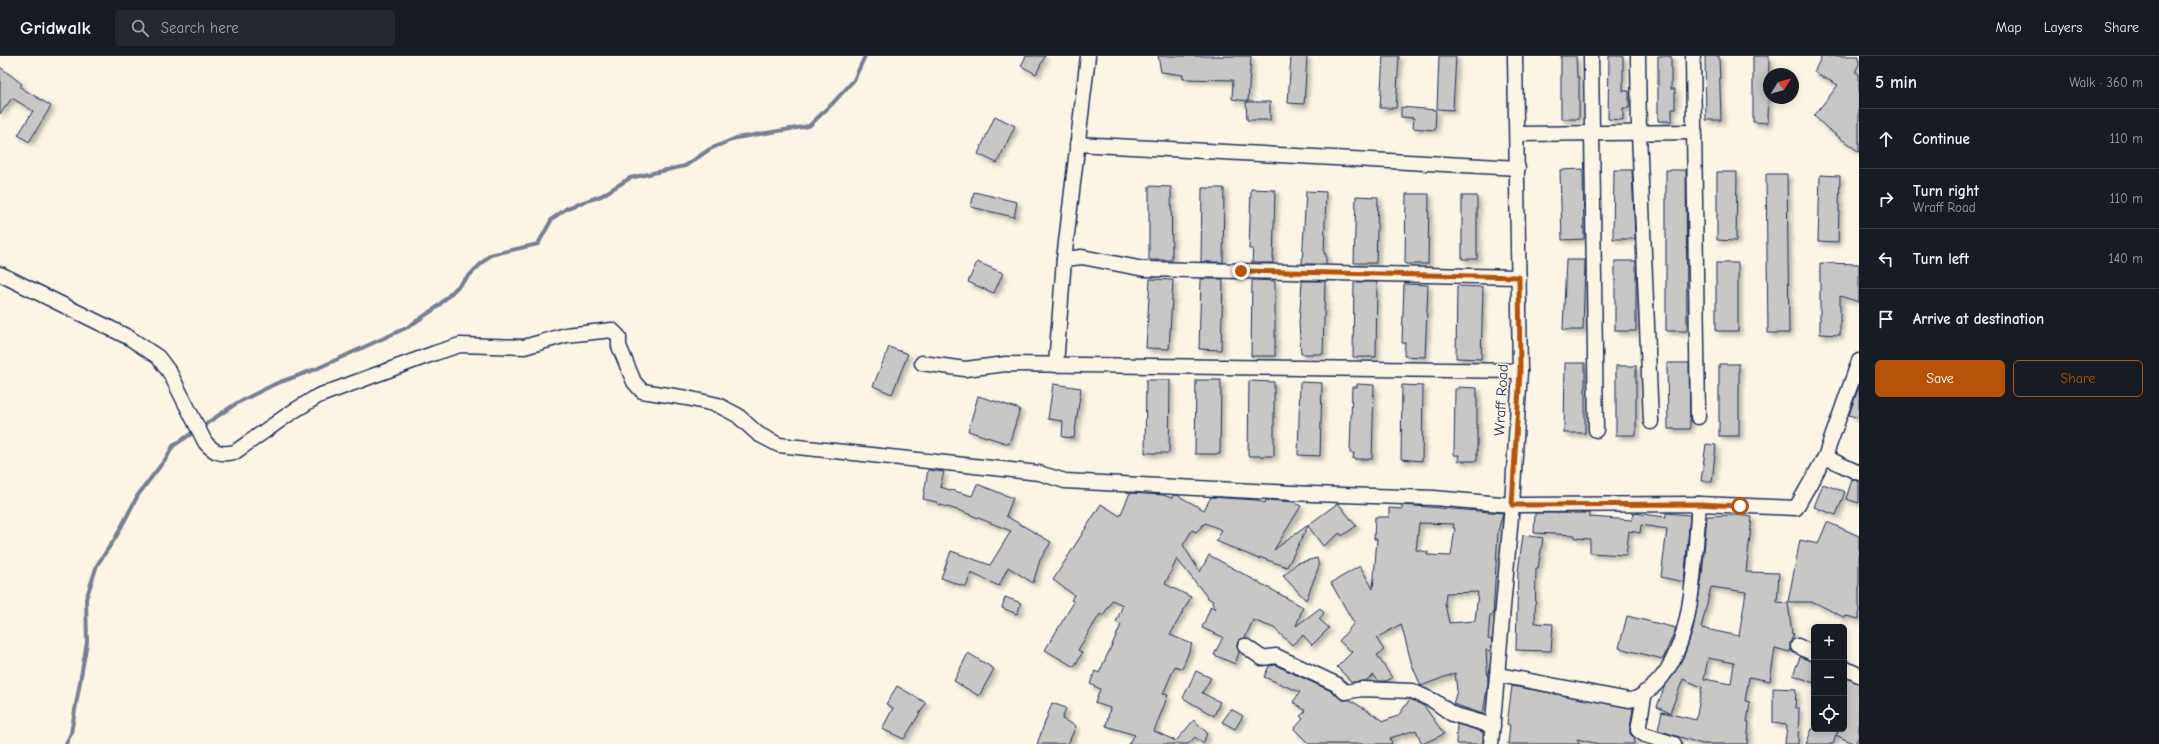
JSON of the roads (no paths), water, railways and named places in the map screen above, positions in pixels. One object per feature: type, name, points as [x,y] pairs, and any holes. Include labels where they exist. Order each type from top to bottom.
[{"type":"street","points":[[1056,365],[1064,259],[1088,56]]},
{"type":"street","name":"Wraff Road","points":[[1491,744],[1499,675],[1512,505],[1520,371],[1518,168],[1515,56]]},
{"type":"street","points":[[1591,56],[1590,132],[1596,430]]},
{"type":"street","points":[[1638,56],[1639,133],[1651,422]]},
{"type":"street","points":[[1694,56],[1698,417]]},
{"type":"street","points":[[1517,134],[1694,132]]},
{"type":"street","points":[[1077,144],[1518,168]]},
{"type":"street","points":[[1064,259],[1082,257],[1144,269],[1519,277]]},
{"type":"street","points":[[0,274],[108,327],[150,351],[164,364],[170,373],[202,436],[211,450],[216,453],[224,454],[235,452],[289,414],[318,396],[434,353],[460,345],[524,347],[566,335],[612,330],[619,337],[619,346],[634,382],[642,391],[687,398],[718,405],[737,415],[758,434],[786,446],[841,450],[897,459],[1040,473],[1065,481],[1312,494],[1434,498],[1512,505],[1698,504],[1796,508],[1824,456],[1859,360]]},
{"type":"street","points":[[922,363],[965,369],[1006,364],[1520,371]]},
{"type":"street","points":[[1824,456],[1859,473]]},
{"type":"street","points":[[1499,675],[1629,700],[1635,700],[1658,682],[1667,671],[1680,645],[1685,628],[1698,504]]},
{"type":"street","points":[[1245,646],[1262,658],[1276,656],[1336,684],[1345,692],[1362,689],[1412,691],[1434,701],[1452,714],[1493,726]]},
{"type":"street","points":[[1798,646],[1811,652]]},
{"type":"street","points":[[1847,670],[1859,676]]},
{"type":"street","points":[[1645,692],[1638,730],[1646,735],[1674,744]]},
{"type":"waterway","points":[[66,744],[71,733],[87,642],[86,599],[97,565],[116,537],[138,495],[167,457],[173,446],[237,403],[275,384],[316,369],[408,327],[436,308],[490,255],[538,244],[552,219],[567,208],[601,196],[630,178],[685,166],[710,149],[736,138],[809,126],[854,80],[865,56]]}]
